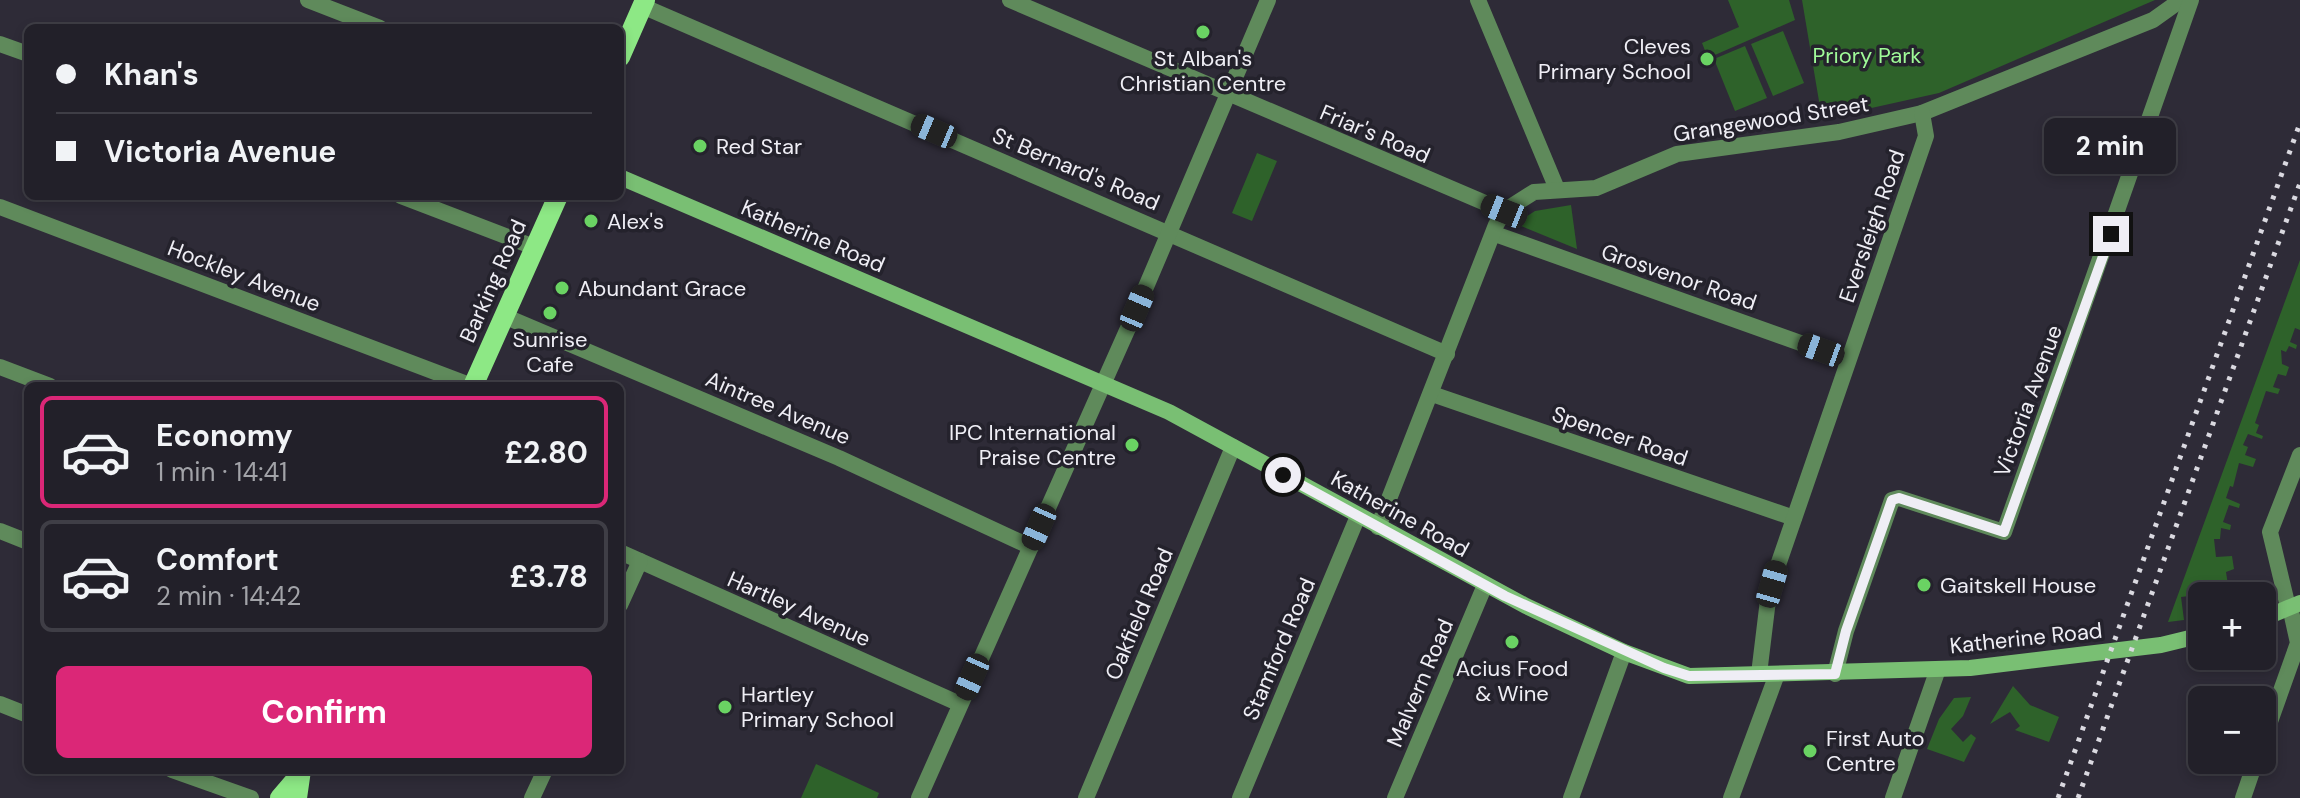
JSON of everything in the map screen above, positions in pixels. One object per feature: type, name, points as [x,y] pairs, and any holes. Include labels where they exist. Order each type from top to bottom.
[{"type":"main road","points":[[624,48],[644,3]]},
{"type":"main road","name":"Katherine Road","points":[[624,179],[1169,412],[1485,585],[1624,652],[1689,676],[1938,669],[2096,654],[2188,638]]},
{"type":"main road","name":"Barking Road","points":[[474,382],[556,200]]},
{"type":"main road","points":[[280,798],[299,782]]},
{"type":"street","points":[[308,0],[370,24]]},
{"type":"street","name":"Friar's Road","points":[[1010,0],[1504,211]]},
{"type":"street","points":[[919,798],[1104,383],[1268,0]]},
{"type":"street","points":[[1478,0],[1557,189]]},
{"type":"street","name":"Grangewood Street","points":[[1504,211],[1534,192],[1596,188],[1677,154],[1839,132],[1922,113],[2153,20],[2181,0]]},
{"type":"street","name":"Victoria Avenue","points":[[1835,674],[1850,617],[1892,500],[1899,498],[2004,532],[2191,0]]},
{"type":"street","name":"St Bernard's Road","points":[[644,3],[1447,354]]},
{"type":"street","points":[[0,44],[24,53]]},
{"type":"street","name":"Eversleigh Road","points":[[1759,674],[1768,600],[1926,136],[1922,113]]},
{"type":"street","points":[[411,200],[534,247]]},
{"type":"street","name":"Hockley Avenue","points":[[0,207],[461,382]]},
{"type":"street","points":[[1378,527],[1504,211]]},
{"type":"street","name":"Grosvenor Road","points":[[1495,234],[1848,360]]},
{"type":"street","name":"Aintree Avenue","points":[[504,316],[839,458],[1031,547]]},
{"type":"street","points":[[0,367],[39,382]]},
{"type":"street","name":"Spencer Road","points":[[1432,394],[1794,518]]},
{"type":"street","name":"Oakfield Road","points":[[1086,798],[1233,447]]},
{"type":"street","points":[[2276,705],[2298,643],[2293,606],[2270,532],[2300,455]]},
{"type":"street","name":"Stamford Road","points":[[1240,798],[1358,516]]},
{"type":"street","points":[[0,531],[24,540]]},
{"type":"street","name":"Hartley Avenue","points":[[624,554],[960,704]]},
{"type":"street","points":[[624,596],[640,561]]},
{"type":"street","name":"Malvern Road","points":[[1395,798],[1485,585]]},
{"type":"street","points":[[1571,798],[1624,652]]},
{"type":"street","points":[[1893,798],[1938,669]]},
{"type":"street","points":[[1731,798],[1777,674]]},
{"type":"street","points":[[0,704],[24,713]]},
{"type":"street","points":[[183,774],[251,798]]},
{"type":"street","points":[[532,798],[543,774]]},
{"type":"street","points":[[2243,798],[2251,774]]},
{"type":"green space","points":[[1728,0],[1789,0],[1795,20],[1708,58],[1702,43],[1739,27]]},
{"type":"green space","name":"Priory Park","points":[[1802,0],[2155,0],[1939,93],[1822,119]]},
{"type":"green space","points":[[1783,31],[1804,83],[1773,96],[1751,44]]},
{"type":"green space","points":[[1745,46],[1767,98],[1735,111],[1714,59]]},
{"type":"green space","points":[[1257,153],[1277,161],[1252,221],[1232,213]]},
{"type":"green space","points":[[1571,205],[1577,249],[1521,226],[1519,221],[1535,211]]},
{"type":"green space","points":[[2300,260],[2300,330],[2295,328],[2290,342],[2297,345],[2296,349],[2289,346],[2286,352],[2281,350],[2282,364],[2289,367],[2286,376],[2278,374],[2273,387],[2280,389],[2278,394],[2266,391],[2255,423],[2259,425],[2256,433],[2263,436],[2262,439],[2248,434],[2243,445],[2248,447],[2245,455],[2256,459],[2253,467],[2239,463],[2233,487],[2230,486],[2226,498],[2240,504],[2239,508],[2229,505],[2223,522],[2231,525],[2230,530],[2221,528],[2220,539],[2214,539],[2216,557],[2232,556],[2234,569],[2226,572],[2228,582],[2188,582],[2188,596],[2181,597],[2184,620],[2168,622]]},
{"type":"green space","points":[[2013,686],[2030,705],[2059,717],[2049,742],[2015,730],[2020,726],[2010,712],[1990,724]]},
{"type":"green space","points":[[1971,697],[1963,716],[1951,729],[1963,742],[1971,734],[1976,738],[1964,762],[1927,749],[1939,719],[1954,698]]},
{"type":"green space","points":[[816,764],[879,793],[877,798],[801,798]]},
{"type":"railway","points":[[2058,798],[2300,123]]},
{"type":"railway","points":[[2078,798],[2300,183]]},
{"type":"place","name":"St Alban's Christian Centre","points":[[1203,32]]},
{"type":"place","name":"Cleves Primary School","points":[[1707,59]]},
{"type":"place","name":"Red Star","points":[[700,146]]},
{"type":"place","name":"Alex's","points":[[591,221]]},
{"type":"place","name":"Abundant Grace","points":[[562,288]]},
{"type":"place","name":"Sunrise Cafe","points":[[550,313]]},
{"type":"place","name":"IPC International Praise Centre","points":[[1132,445]]},
{"type":"place","name":"Gaitskell House","points":[[1924,585]]},
{"type":"place","name":"Acius Food & Wine","points":[[1512,642]]},
{"type":"place","name":"Hartley Primary School","points":[[725,707]]},
{"type":"place","name":"First Auto Centre","points":[[1810,751]]},
{"type":"route","points":[[1283,475],[1505,596],[1664,668],[1689,676],[1835,674],[1846,631],[1892,500],[1899,498],[2004,532],[2111,234]]}]
